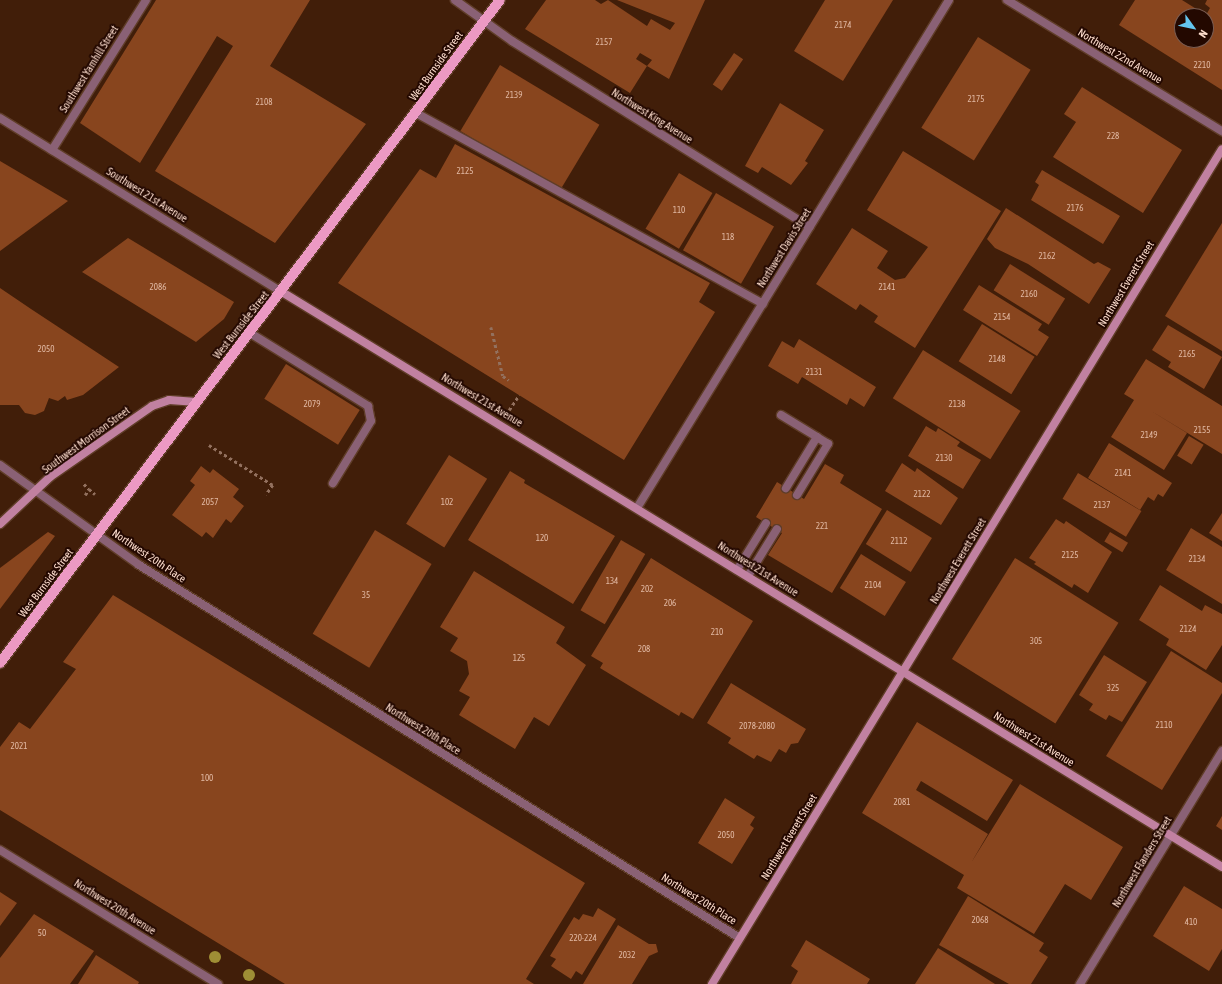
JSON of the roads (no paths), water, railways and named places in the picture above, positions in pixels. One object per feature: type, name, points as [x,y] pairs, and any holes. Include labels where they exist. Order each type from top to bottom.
[{"type":"main road","name":"West Burnside Street","points":[[0,663],[282,292],[500,0]]},
{"type":"street","name":"Southwest Yamhill Street","points":[[52,150],[146,0]]},
{"type":"street","name":"Northwest King Avenue","points":[[455,0],[485,20],[512,41],[810,227]]},
{"type":"street","name":"Northwest Davis Street","points":[[637,508],[949,0]]},
{"type":"street","name":"Northwest 22nd Avenue","points":[[1007,0],[1222,131]]},
{"type":"street","points":[[416,113],[763,304]]},
{"type":"street","name":"Southwest 21st Avenue","points":[[0,118],[282,292]]},
{"type":"street","name":"Northwest Everett Street","points":[[712,984],[1222,149]]},
{"type":"street","name":"Northwest 21st Avenue","points":[[282,292],[1222,867]]},
{"type":"street","points":[[250,333],[368,406],[371,421],[333,483]]},
{"type":"street","name":"Southwest Morrison Street","points":[[0,524],[36,492],[50,477],[152,406],[169,400],[197,402]]},
{"type":"street","points":[[781,415],[828,444],[797,495]]},
{"type":"street","points":[[786,488],[817,437]]},
{"type":"street","name":"Northwest 20th Place","points":[[0,465],[139,565],[740,938]]},
{"type":"street","points":[[737,570],[766,522]]},
{"type":"street","points":[[748,576],[776,529]]},
{"type":"street","name":"Northwest Flanders Street","points":[[1080,984],[1222,751]]},
{"type":"street","name":"Northwest 20th Avenue","points":[[0,850],[218,984]]}]
